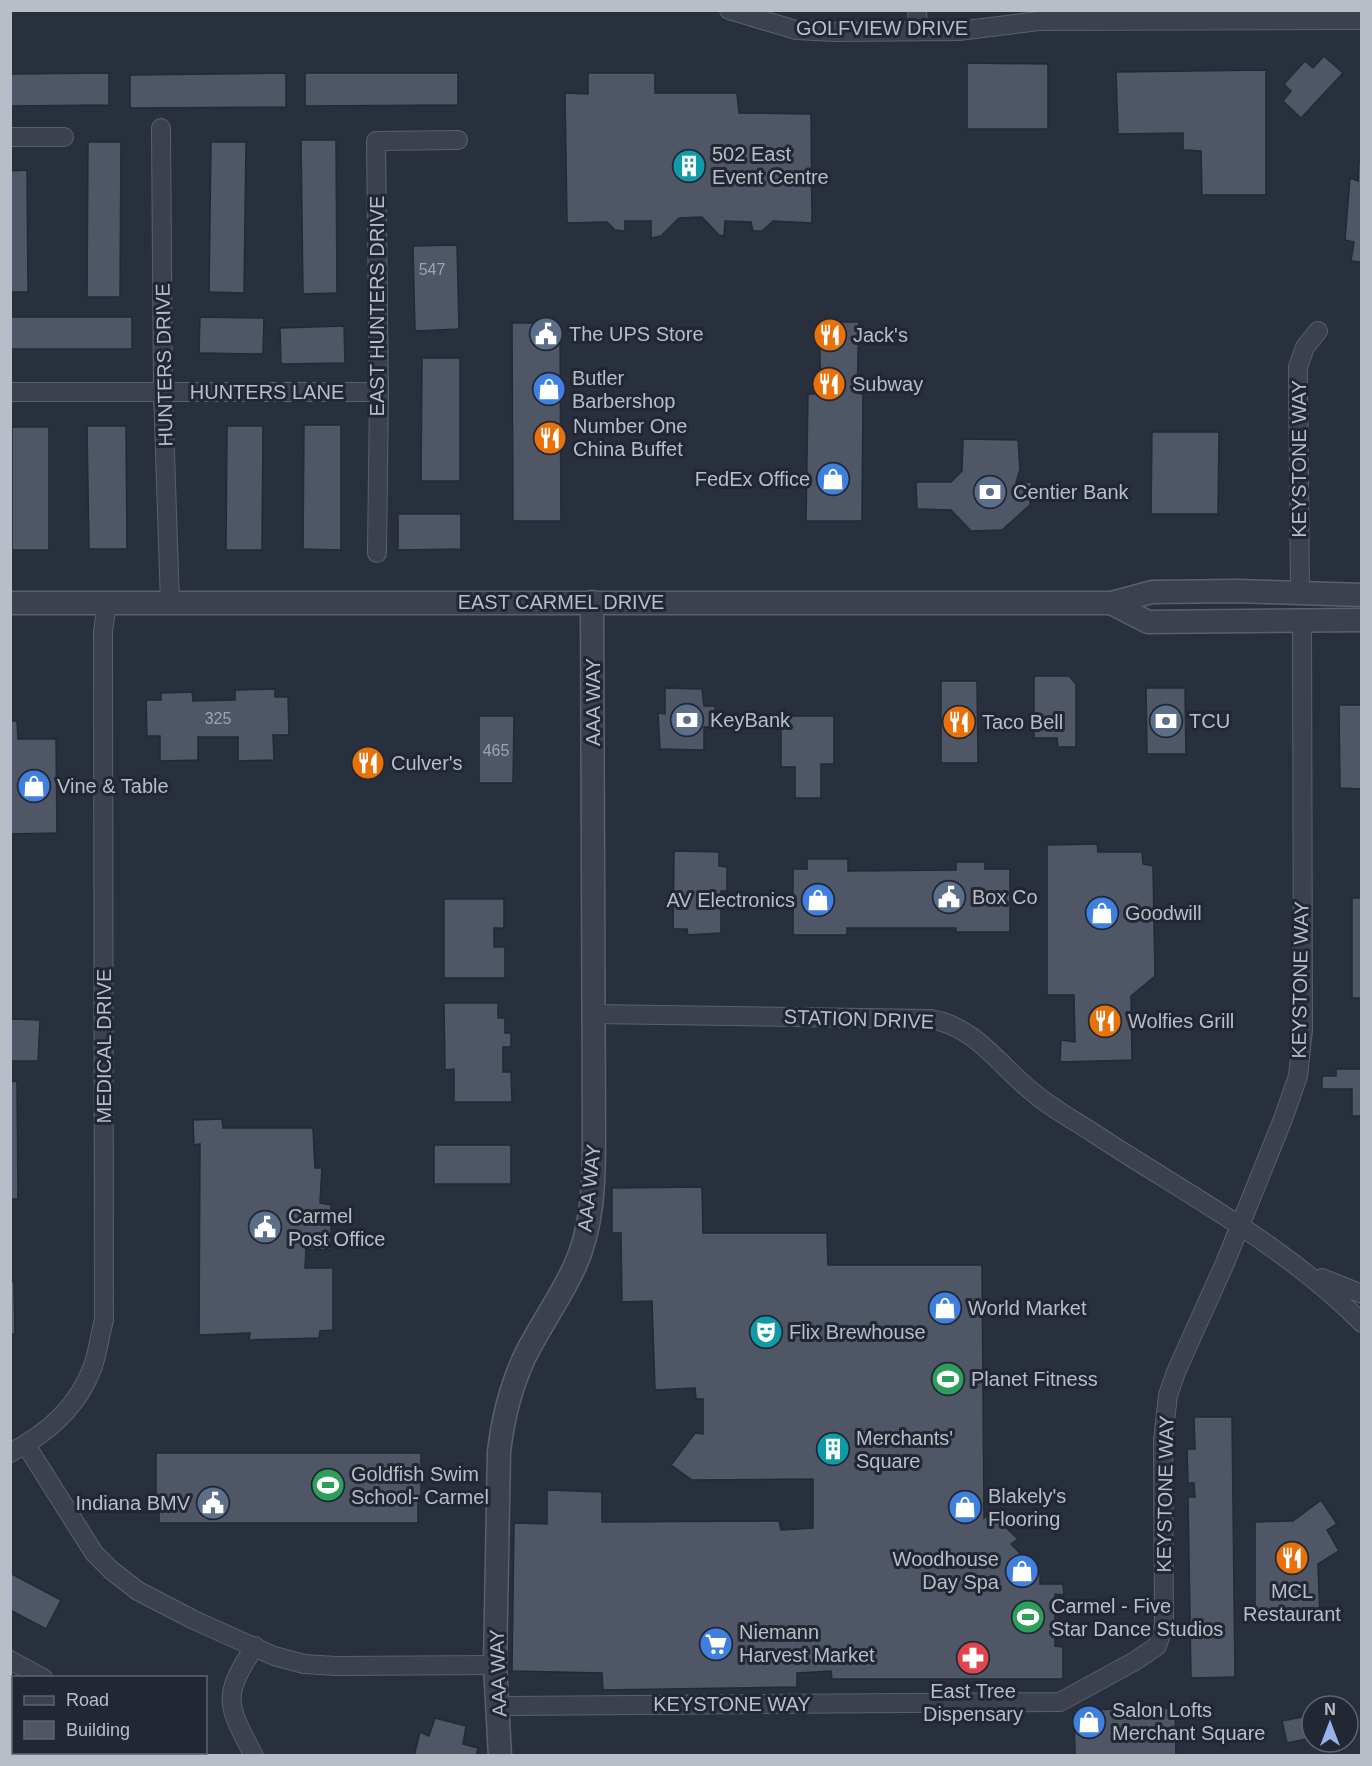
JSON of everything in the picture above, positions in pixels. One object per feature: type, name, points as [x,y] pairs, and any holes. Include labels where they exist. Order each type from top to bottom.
[{"type":"street","name":"GOLFVIEW DRIVE","points":[[729,10],[796,30],[918,32],[959,32],[1040,21],[1217,16],[1362,20]]},
{"type":"street","points":[[918,10],[918,32]]},
{"type":"street","name":"HUNTERS DRIVE","points":[[161,128],[163,393],[170,603]]},
{"type":"street","points":[[10,137],[64,137]]},
{"type":"street","name":"EAST HUNTERS DRIVE","points":[[377,553],[379,392],[376,141],[458,140]]},
{"type":"street","name":"KEYSTONE WAY","points":[[1300,593],[1298,367],[1305,347],[1318,331]]},
{"type":"street","name":"HUNTERS LANE","points":[[10,392],[379,392]]},
{"type":"street","name":"EAST CARMEL DRIVE","points":[[10,603],[1111,603],[1152,592],[1237,591],[1362,595]]},
{"type":"street","name":"MEDICAL DRIVE","points":[[18,1449],[57,1421],[82,1390],[93,1364],[104,1320],[103,632],[108,602]]},
{"type":"street","name":"AAA WAY","points":[[500,1755],[495,1665],[499,1452],[503,1417],[512,1387],[526,1355],[574,1268],[589,1221],[594,1167],[592,602]]},
{"type":"street","name":"EAST CARMEL DRIVE","points":[[1111,603],[1148,622],[1362,620]]},
{"type":"street","name":"KEYSTONE WAY","points":[[498,1706],[1060,1702],[1135,1661],[1157,1646],[1164,1626],[1163,1440],[1168,1395],[1226,1263],[1298,1076],[1303,1030],[1302,620]]},
{"type":"street","name":"STATION DRIVE","points":[[594,1014],[941,1020],[971,1035],[1035,1094],[1304,1270]]},
{"type":"street","points":[[1304,1270],[1352,1292],[1362,1294]]},
{"type":"street","points":[[1304,1270],[1362,1323]]},
{"type":"street","points":[[18,1449],[94,1553],[111,1570],[138,1591],[194,1620],[274,1656],[315,1665],[495,1665]]},
{"type":"street","points":[[254,1755],[233,1716],[230,1700],[242,1666],[255,1646]]},
{"type":"street","points":[[10,1660],[41,1676]]},
{"type":"building","points":[[1324,56],[1343,73],[1301,118],[1283,101],[1291,91],[1284,84],[1305,61],[1313,68]]},
{"type":"building","points":[[967,63],[1048,64],[1048,129],[967,129]]},
{"type":"building","points":[[1266,70],[1266,195],[1202,195],[1201,151],[1183,150],[1183,133],[1118,134],[1116,72]]},
{"type":"building","points":[[109,73],[109,105],[10,106],[10,74]]},
{"type":"building","points":[[286,73],[286,107],[130,108],[130,75]]},
{"type":"building","points":[[305,73],[458,73],[458,105],[305,106]]},
{"type":"building","name":"502 East Event Centre","points":[[588,73],[655,73],[655,93],[737,93],[739,113],[811,114],[812,223],[773,221],[762,231],[753,231],[751,222],[725,221],[724,236],[719,235],[702,217],[679,218],[661,236],[651,238],[651,221],[625,221],[625,231],[615,230],[607,222],[567,223],[565,93],[588,94]]},
{"type":"building","points":[[301,140],[336,140],[337,293],[303,294]]},
{"type":"building","points":[[88,142],[121,142],[120,297],[87,297]]},
{"type":"building","points":[[211,142],[246,142],[244,293],[209,292]]},
{"type":"building","points":[[1359,161],[1362,162],[1362,262],[1351,261],[1354,242],[1345,240],[1350,178],[1358,181]]},
{"type":"building","points":[[27,170],[28,292],[10,292],[10,171]]},
{"type":"building","points":[[457,245],[459,329],[415,331],[413,246]]},
{"type":"building","points":[[10,317],[132,317],[132,349],[10,349]]},
{"type":"building","points":[[200,317],[264,318],[263,354],[199,353]]},
{"type":"building","points":[[819,322],[859,322],[857,393],[863,394],[862,521],[806,521],[808,394],[821,394]]},
{"type":"building","points":[[512,323],[560,323],[561,521],[513,521]]},
{"type":"building","points":[[344,326],[345,363],[281,364],[280,328]]},
{"type":"building","points":[[422,358],[460,358],[460,481],[421,481]]},
{"type":"building","points":[[304,425],[341,425],[341,550],[303,549]]},
{"type":"building","points":[[87,426],[126,426],[127,549],[89,549]]},
{"type":"building","points":[[227,426],[263,426],[262,550],[226,550]]},
{"type":"building","points":[[12,427],[49,427],[49,550],[12,550]]},
{"type":"building","points":[[1152,432],[1219,432],[1218,514],[1151,514]]},
{"type":"building","points":[[963,439],[1018,440],[1020,469],[1016,483],[1032,482],[1030,505],[1002,530],[971,531],[951,510],[917,509],[916,482],[951,482],[962,471]]},
{"type":"building","points":[[398,514],[461,514],[461,549],[398,550]]},
{"type":"building","points":[[1034,676],[1069,676],[1076,684],[1076,747],[1058,747],[1057,738],[1034,738]]},
{"type":"building","name":"Taco Bell","points":[[941,681],[977,681],[978,763],[941,763]]},
{"type":"building","name":"KeyBank","points":[[665,688],[702,689],[704,706],[715,706],[715,727],[704,727],[704,750],[660,749],[658,713],[665,714]]},
{"type":"building","name":"TCU","points":[[1146,688],[1185,688],[1186,754],[1147,754]]},
{"type":"building","points":[[275,689],[275,697],[288,697],[289,735],[273,735],[274,760],[238,761],[238,737],[198,737],[198,760],[160,761],[160,736],[147,736],[146,700],[161,700],[161,693],[192,692],[193,701],[235,700],[235,690]]},
{"type":"building","points":[[1339,705],[1362,705],[1362,789],[1340,788]]},
{"type":"building","points":[[479,716],[514,716],[513,783],[479,783]]},
{"type":"building","points":[[781,716],[834,716],[834,764],[821,764],[821,798],[795,798],[795,767],[781,767]]},
{"type":"building","name":"Vine & Table","points":[[10,721],[17,721],[18,739],[56,739],[57,833],[10,834]]},
{"type":"building","points":[[1097,844],[1098,852],[1142,852],[1143,864],[1153,866],[1155,976],[1131,996],[1132,1060],[1060,1062],[1061,1040],[1075,1042],[1074,995],[1047,995],[1047,845]]},
{"type":"building","points":[[674,851],[719,852],[719,866],[727,867],[727,891],[721,891],[721,933],[688,935],[687,929],[673,929]]},
{"type":"building","points":[[807,859],[848,859],[848,871],[956,870],[956,862],[985,862],[985,869],[1010,869],[1010,932],[956,932],[956,928],[847,928],[847,935],[793,935],[793,869],[807,869]]},
{"type":"building","points":[[1352,898],[1362,898],[1362,998],[1352,998]]},
{"type":"building","points":[[444,899],[504,899],[504,928],[494,928],[494,947],[505,947],[505,978],[444,978]]},
{"type":"building","points":[[444,1003],[498,1003],[498,1018],[505,1018],[505,1033],[511,1033],[511,1047],[503,1047],[503,1072],[511,1072],[512,1102],[454,1102],[454,1069],[445,1070]]},
{"type":"building","points":[[10,1019],[40,1020],[38,1061],[10,1061]]},
{"type":"building","points":[[1336,1069],[1362,1069],[1362,1116],[1352,1116],[1352,1089],[1322,1089],[1322,1076],[1336,1076]]},
{"type":"building","points":[[17,1081],[18,1199],[10,1199],[10,1082]]},
{"type":"building","name":"Carmel Post Office","points":[[222,1119],[223,1128],[313,1128],[315,1168],[322,1168],[320,1203],[331,1205],[331,1250],[306,1249],[305,1268],[333,1268],[333,1330],[320,1331],[319,1338],[249,1340],[250,1333],[199,1335],[200,1144],[194,1145],[193,1120]]},
{"type":"building","points":[[434,1145],[511,1145],[511,1184],[434,1184]]},
{"type":"building","name":"Merchants' Square","points":[[702,1187],[703,1233],[827,1233],[828,1265],[982,1265],[984,1518],[991,1513],[1018,1539],[1011,1544],[1040,1574],[1040,1584],[1063,1584],[1064,1595],[1055,1594],[1055,1646],[1063,1647],[1063,1679],[832,1679],[831,1671],[797,1673],[797,1687],[603,1690],[602,1673],[512,1671],[514,1523],[547,1524],[547,1490],[602,1492],[602,1522],[779,1521],[781,1530],[813,1528],[813,1479],[692,1480],[671,1465],[695,1433],[703,1434],[703,1399],[696,1399],[695,1388],[655,1390],[652,1301],[622,1302],[621,1233],[612,1233],[612,1188]]},
{"type":"building","points":[[10,1281],[14,1282],[15,1334],[10,1334]]},
{"type":"building","points":[[1194,1417],[1232,1417],[1235,1677],[1191,1678],[1188,1497],[1195,1497],[1194,1483],[1188,1483],[1187,1449],[1195,1449]]},
{"type":"building","points":[[156,1453],[421,1453],[421,1502],[418,1502],[418,1523],[159,1523],[159,1502],[156,1502]]},
{"type":"building","name":"MCL Restaurant","points":[[1321,1500],[1337,1524],[1327,1530],[1339,1551],[1318,1564],[1320,1617],[1255,1617],[1255,1522],[1293,1521]]},
{"type":"building","points":[[10,1573],[61,1600],[46,1629],[10,1610]]},
{"type":"building","points":[[10,1706],[12,1706],[12,1740],[10,1739]]},
{"type":"building","points":[[1175,1708],[1176,1756],[1075,1756],[1074,1710]]},
{"type":"building","points":[[1300,1717],[1300,1740],[1287,1743],[1282,1721]]},
{"type":"building","points":[[435,1718],[466,1726],[463,1744],[478,1748],[476,1756],[414,1756],[420,1732],[429,1736]]},
{"type":"building","points":[[126,1754],[177,1754],[177,1756],[126,1756]]},
{"type":"place","name":"502 East Event Centre","points":[[689,166]]},
{"type":"place","name":"The UPS Store","points":[[546,334]]},
{"type":"place","name":"Jack's","points":[[830,335]]},
{"type":"place","name":"Subway","points":[[829,384]]},
{"type":"place","name":"Butler Barbershop","points":[[549,389]]},
{"type":"place","name":"Number One China Buffet","points":[[550,438]]},
{"type":"place","name":"FedEx Office","points":[[833,479]]},
{"type":"place","name":"Centier Bank","points":[[990,492]]},
{"type":"place","name":"KeyBank","points":[[687,720]]},
{"type":"place","name":"TCU","points":[[1166,721]]},
{"type":"place","name":"Taco Bell","points":[[959,722]]},
{"type":"place","name":"Culver's","points":[[368,763]]},
{"type":"place","name":"Vine & Table","points":[[34,786]]},
{"type":"place","name":"Box Co","points":[[949,897]]},
{"type":"place","name":"AV Electronics","points":[[818,900]]},
{"type":"place","name":"Goodwill","points":[[1102,913]]},
{"type":"place","name":"Wolfies Grill","points":[[1105,1021]]},
{"type":"place","name":"Carmel Post Office","points":[[265,1227]]},
{"type":"place","name":"World Market","points":[[945,1308]]},
{"type":"place","name":"Flix Brewhouse","points":[[766,1332]]},
{"type":"place","name":"Planet Fitness","points":[[948,1379]]},
{"type":"place","name":"Merchants' Square","points":[[833,1449]]},
{"type":"place","name":"Goldfish Swim School- Carmel","points":[[328,1485]]},
{"type":"place","name":"Indiana BMV","points":[[213,1503]]},
{"type":"place","name":"Blakely's Flooring","points":[[965,1507]]},
{"type":"place","name":"MCL Restaurant","points":[[1292,1558]]},
{"type":"place","name":"Woodhouse Day Spa","points":[[1022,1571]]},
{"type":"place","name":"Carmel - Five Star Dance Studios","points":[[1028,1617]]},
{"type":"place","name":"Niemann Harvest Market","points":[[716,1644]]},
{"type":"place","name":"East Tree Dispensary","points":[[973,1658]]},
{"type":"place","name":"Salon Lofts Merchant Square","points":[[1089,1722]]}]
